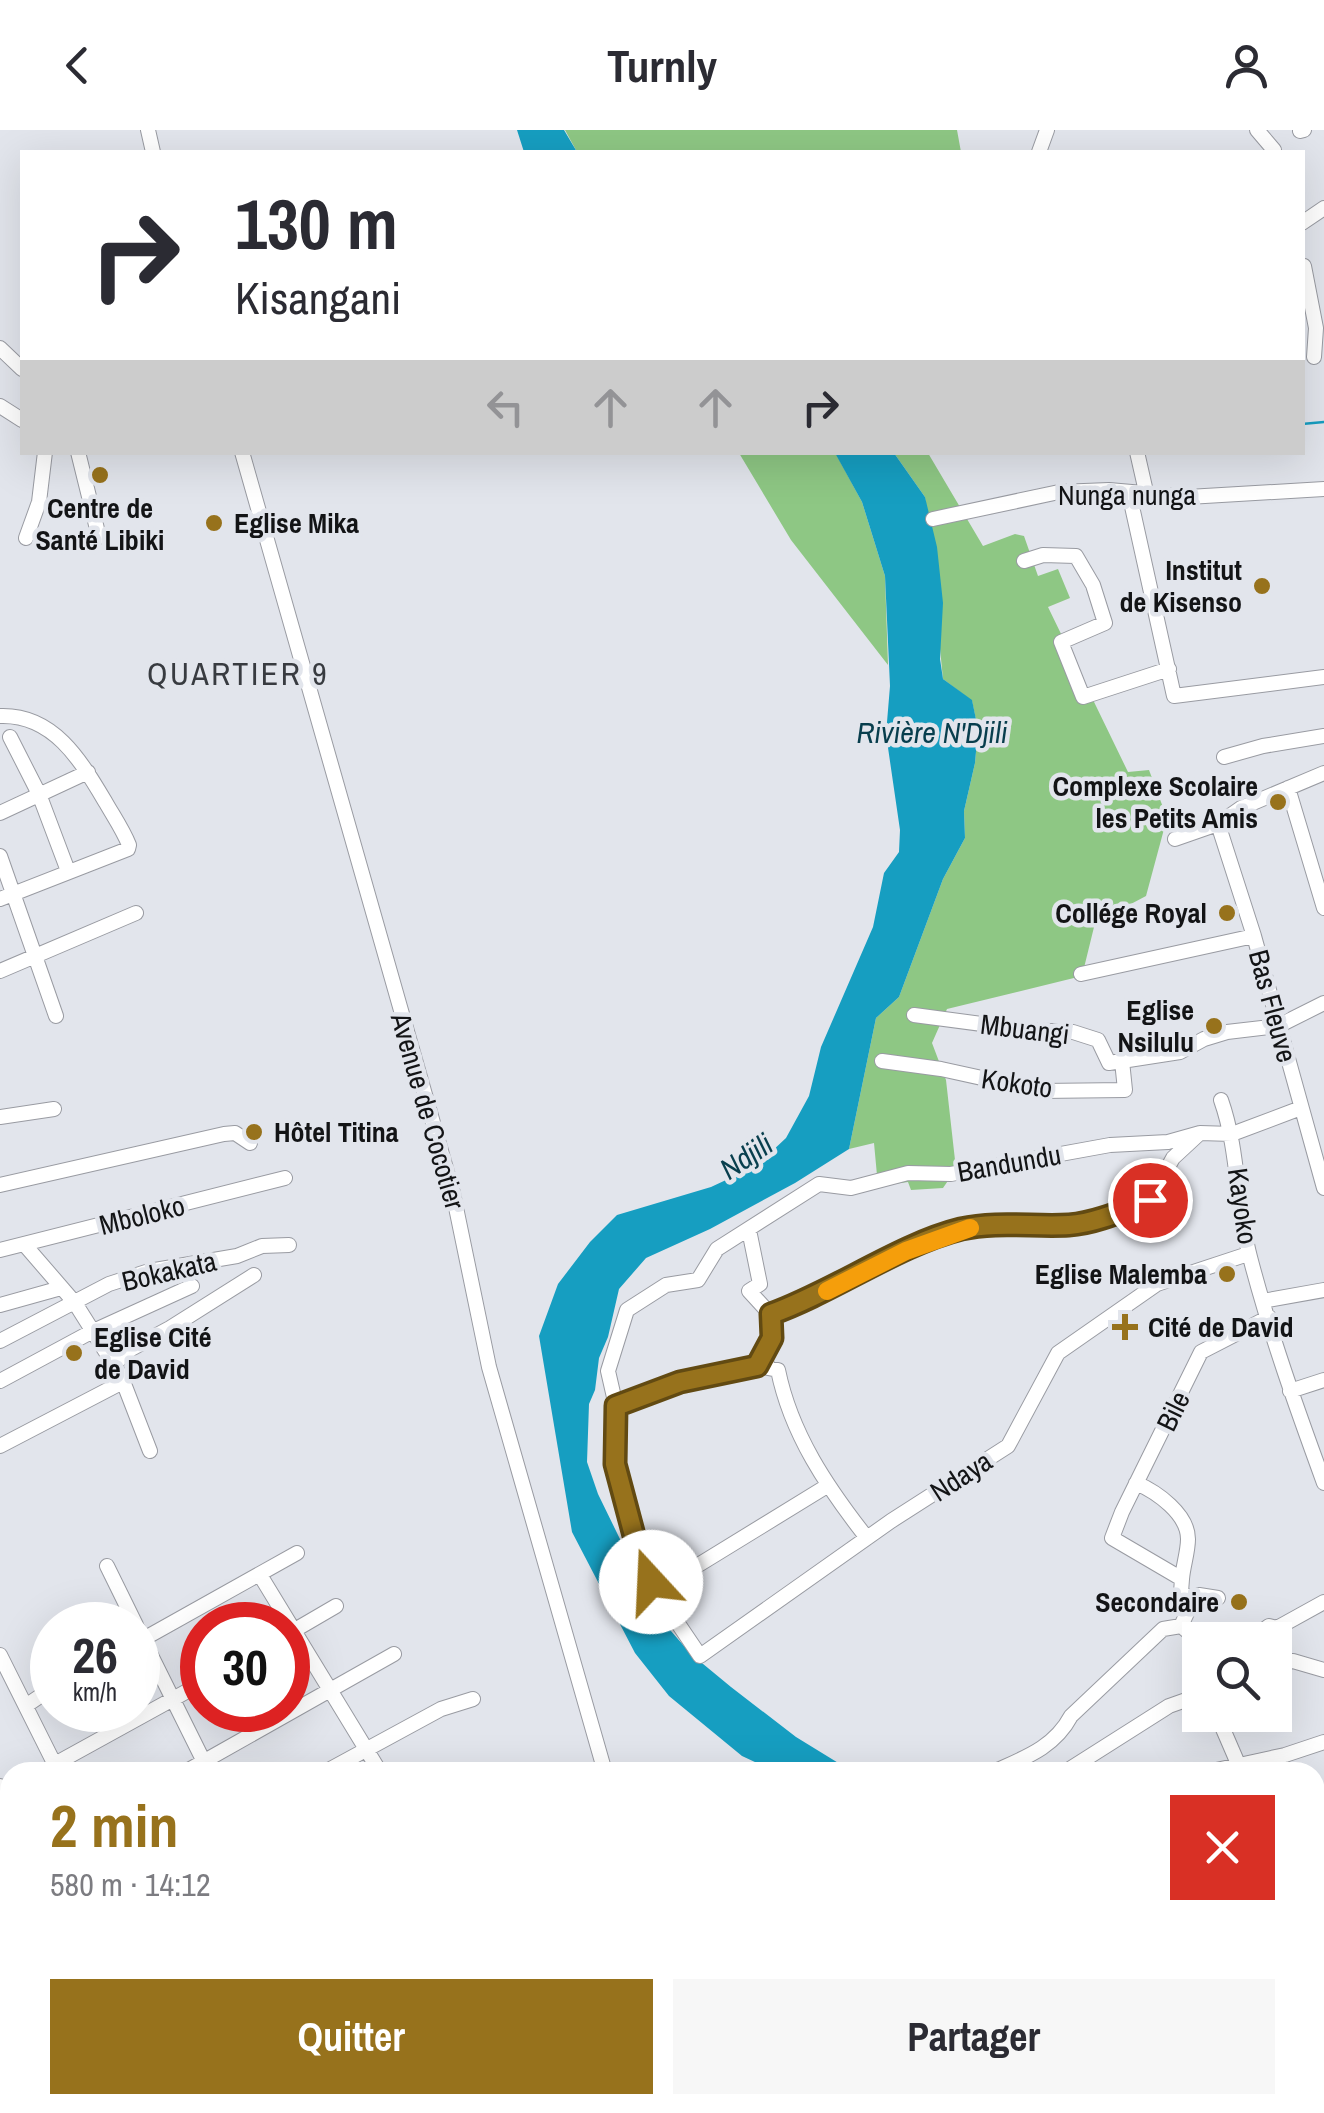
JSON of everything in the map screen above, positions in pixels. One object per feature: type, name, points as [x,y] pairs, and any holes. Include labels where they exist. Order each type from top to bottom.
[{"type":"street","points":[[1257,130],[1274,150]]},
{"type":"street","points":[[1305,272],[1314,328],[1314,357]]},
{"type":"street","points":[[0,348],[20,367]]},
{"type":"street","points":[[26,538],[36,516],[45,455]]},
{"type":"street","points":[[79,455],[99,537]]},
{"type":"street","name":"Avenue de Cocotier","points":[[243,455],[453,1193],[490,1366],[602,1762]]},
{"type":"street","points":[[1139,455],[1147,496]]},
{"type":"street","name":"Nunga nunga","points":[[932,519],[1059,492],[1110,490],[1188,497],[1324,489]]},
{"type":"street","points":[[1129,493],[1177,697],[1324,677]]},
{"type":"street","points":[[1024,561],[1043,555],[1076,556],[1093,585],[1105,623],[1061,642],[1083,697],[1170,676]]},
{"type":"street","points":[[0,716],[38,722],[65,742],[88,772],[128,841],[128,849],[6,896]]},
{"type":"street","points":[[1224,757],[1324,736]]},
{"type":"street","points":[[10,737],[39,794],[68,871]]},
{"type":"street","points":[[0,813],[88,772]]},
{"type":"street","points":[[1175,838],[1218,824],[1242,808],[1324,772]]},
{"type":"street","points":[[1288,788],[1321,884],[1324,908]]},
{"type":"street","name":"Bas Fleuve","points":[[1218,824],[1254,936],[1324,1188]]},
{"type":"street","points":[[0,856],[6,896],[35,956],[56,1016]]},
{"type":"street","points":[[0,970],[136,913]]},
{"type":"street","points":[[1081,974],[1254,936]]},
{"type":"street","points":[[1122,1061],[1180,1052],[1227,1032],[1278,1026],[1324,1003]]},
{"type":"street","name":"Mbuangi","points":[[914,1015],[1073,1032],[1098,1040],[1109,1063],[1122,1061]]},
{"type":"street","name":"Kokoto","points":[[882,1061],[1040,1090],[1125,1090],[1122,1061]]},
{"type":"street","name":"Kayoko","points":[[1221,1100],[1232,1134],[1248,1254],[1290,1391],[1324,1483]]},
{"type":"street","points":[[1232,1134],[1302,1108]]},
{"type":"street","points":[[0,1117],[54,1109]]},
{"type":"street","points":[[0,1185],[234,1132],[250,1143]]},
{"type":"street","points":[[771,1314],[805,1302],[906,1251],[960,1229],[1024,1222],[1069,1225],[1100,1219],[1150,1200],[1173,1158],[1200,1133]]},
{"type":"street","name":"Bandundu","points":[[749,1230],[819,1184],[851,1188],[908,1173],[966,1172],[1110,1145],[1168,1142],[1200,1133],[1232,1134]]},
{"type":"street","name":"Mboloko","points":[[0,1250],[284,1178]]},
{"type":"street","points":[[616,1406],[680,1382],[757,1366],[772,1338],[771,1314],[748,1291],[760,1284],[749,1230],[717,1249],[698,1280],[666,1285],[627,1310],[608,1371],[616,1406],[615,1464],[640,1558],[656,1591],[827,1486]]},
{"type":"street","points":[[24,1244],[75,1303],[117,1371],[150,1451]]},
{"type":"street","name":"Bokakata","points":[[0,1340],[108,1284],[149,1270],[237,1256],[262,1246],[289,1245]]},
{"type":"street","name":"Ndaya","points":[[656,1591],[700,1656],[866,1538],[1008,1446],[1058,1353],[1158,1284],[1248,1254]]},
{"type":"street","points":[[0,1446],[117,1384],[117,1371],[132,1348],[254,1275]]},
{"type":"street","points":[[0,1381],[91,1332],[192,1286]]},
{"type":"street","points":[[0,1306],[61,1288]]},
{"type":"street","points":[[1263,1302],[1324,1290]]},
{"type":"street","name":"Bile","points":[[1182,1579],[1112,1538],[1201,1352],[1268,1317]]},
{"type":"street","points":[[763,1351],[768,1368],[778,1370],[784,1400],[827,1486],[866,1538]]},
{"type":"street","points":[[1290,1391],[1324,1380]]},
{"type":"street","points":[[1136,1483],[1170,1505],[1187,1529],[1182,1592],[1193,1600]]},
{"type":"street","points":[[160,1623],[297,1553]]},
{"type":"street","points":[[107,1566],[123,1602]]},
{"type":"street","points":[[260,1575],[274,1602]]},
{"type":"street","points":[[1017,1762],[1036,1754],[1062,1733],[1072,1716],[1163,1629],[1181,1626],[1199,1595],[1218,1598]]},
{"type":"street","points":[[1287,1622],[1324,1602]]},
{"type":"street","points":[[310,1621],[336,1606]]},
{"type":"street","points":[[215,1762],[394,1654]]},
{"type":"street","points":[[0,1655],[54,1762]]},
{"type":"street","points":[[1292,1661],[1324,1670]]},
{"type":"street","points":[[310,1662],[374,1762]]},
{"type":"street","points":[[160,1675],[204,1762]]},
{"type":"street","points":[[67,1762],[180,1695]]},
{"type":"street","points":[[344,1762],[442,1709],[473,1699]]},
{"type":"street","points":[[1081,1762],[1182,1701]]},
{"type":"street","points":[[1224,1732],[1237,1762]]},
{"type":"street","points":[[1256,1762],[1324,1742]]},
{"type":"green space","points":[[565,130],[957,130],[961,150],[576,150]]},
{"type":"green space","points":[[740,455],[837,455],[862,502],[885,576],[888,665],[791,540]]},
{"type":"green space","points":[[895,455],[929,455],[983,546],[1015,534],[1024,536],[1038,576],[1058,569],[1070,598],[1048,607],[1128,772],[1149,770],[1167,818],[1146,896],[1095,923],[1082,976],[947,1009],[932,1043],[946,1080],[956,1169],[943,1188],[911,1190],[908,1182],[878,1186],[874,1143],[849,1149],[876,1018],[899,997],[943,879],[965,838],[964,811],[975,763],[978,729],[972,701],[943,679],[925,497]]},
{"type":"water","points":[[517,130],[564,130],[576,150],[523,150]]},
{"type":"water","name":"Rivière N'Djili","points":[[836,455],[895,455],[925,497],[937,547],[943,603],[943,679],[972,700],[978,729],[964,811],[965,838],[943,879],[899,997],[876,1018],[849,1149],[710,1229],[646,1258],[619,1289],[589,1404],[587,1462],[598,1494],[657,1615],[691,1654],[731,1687],[796,1737],[837,1762],[755,1762],[742,1756],[669,1696],[635,1653],[572,1532],[539,1336],[558,1284],[617,1215],[711,1187],[756,1166],[786,1138],[809,1096],[821,1047],[873,927],[884,873],[899,852],[900,830],[886,734],[890,686],[885,576],[862,502]]},
{"type":"waterway","points":[[1305,424],[1324,422]]},
{"type":"slow traffic","points":[[827,1291],[906,1251],[970,1228]]},
{"type":"place","name":"Centre de Santé Libiki","points":[[100,475]]},
{"type":"place","name":"Eglise Mika","points":[[214,523]]},
{"type":"place","name":"Institut de Kisenso","points":[[1262,586]]},
{"type":"place","name":"Complexe Scolaire les Petits Amis","points":[[1278,802]]},
{"type":"place","name":"Collége Royal","points":[[1227,913]]},
{"type":"place","name":"Eglise Nsilulu","points":[[1214,1026]]},
{"type":"place","name":"Hôtel Titina","points":[[254,1132]]},
{"type":"place","name":"Eglise Malemba","points":[[1227,1274]]},
{"type":"place","name":"Cité de David","points":[[1125,1327]]},
{"type":"place","name":"Eglise Cité de David","points":[[74,1353]]},
{"type":"place","name":"Secondaire","points":[[1239,1602]]},
{"type":"district","name":"QUARTIER 9","points":[[238,673]]},
{"type":"route","points":[[651,1582],[640,1558],[615,1464],[616,1406],[680,1382],[757,1366],[772,1338],[771,1314],[805,1302],[906,1251],[960,1229],[1024,1222],[1069,1225],[1100,1219],[1150,1200]]},
{"type":"water label","name":"Ndjili","points":[[746,1156]]}]
